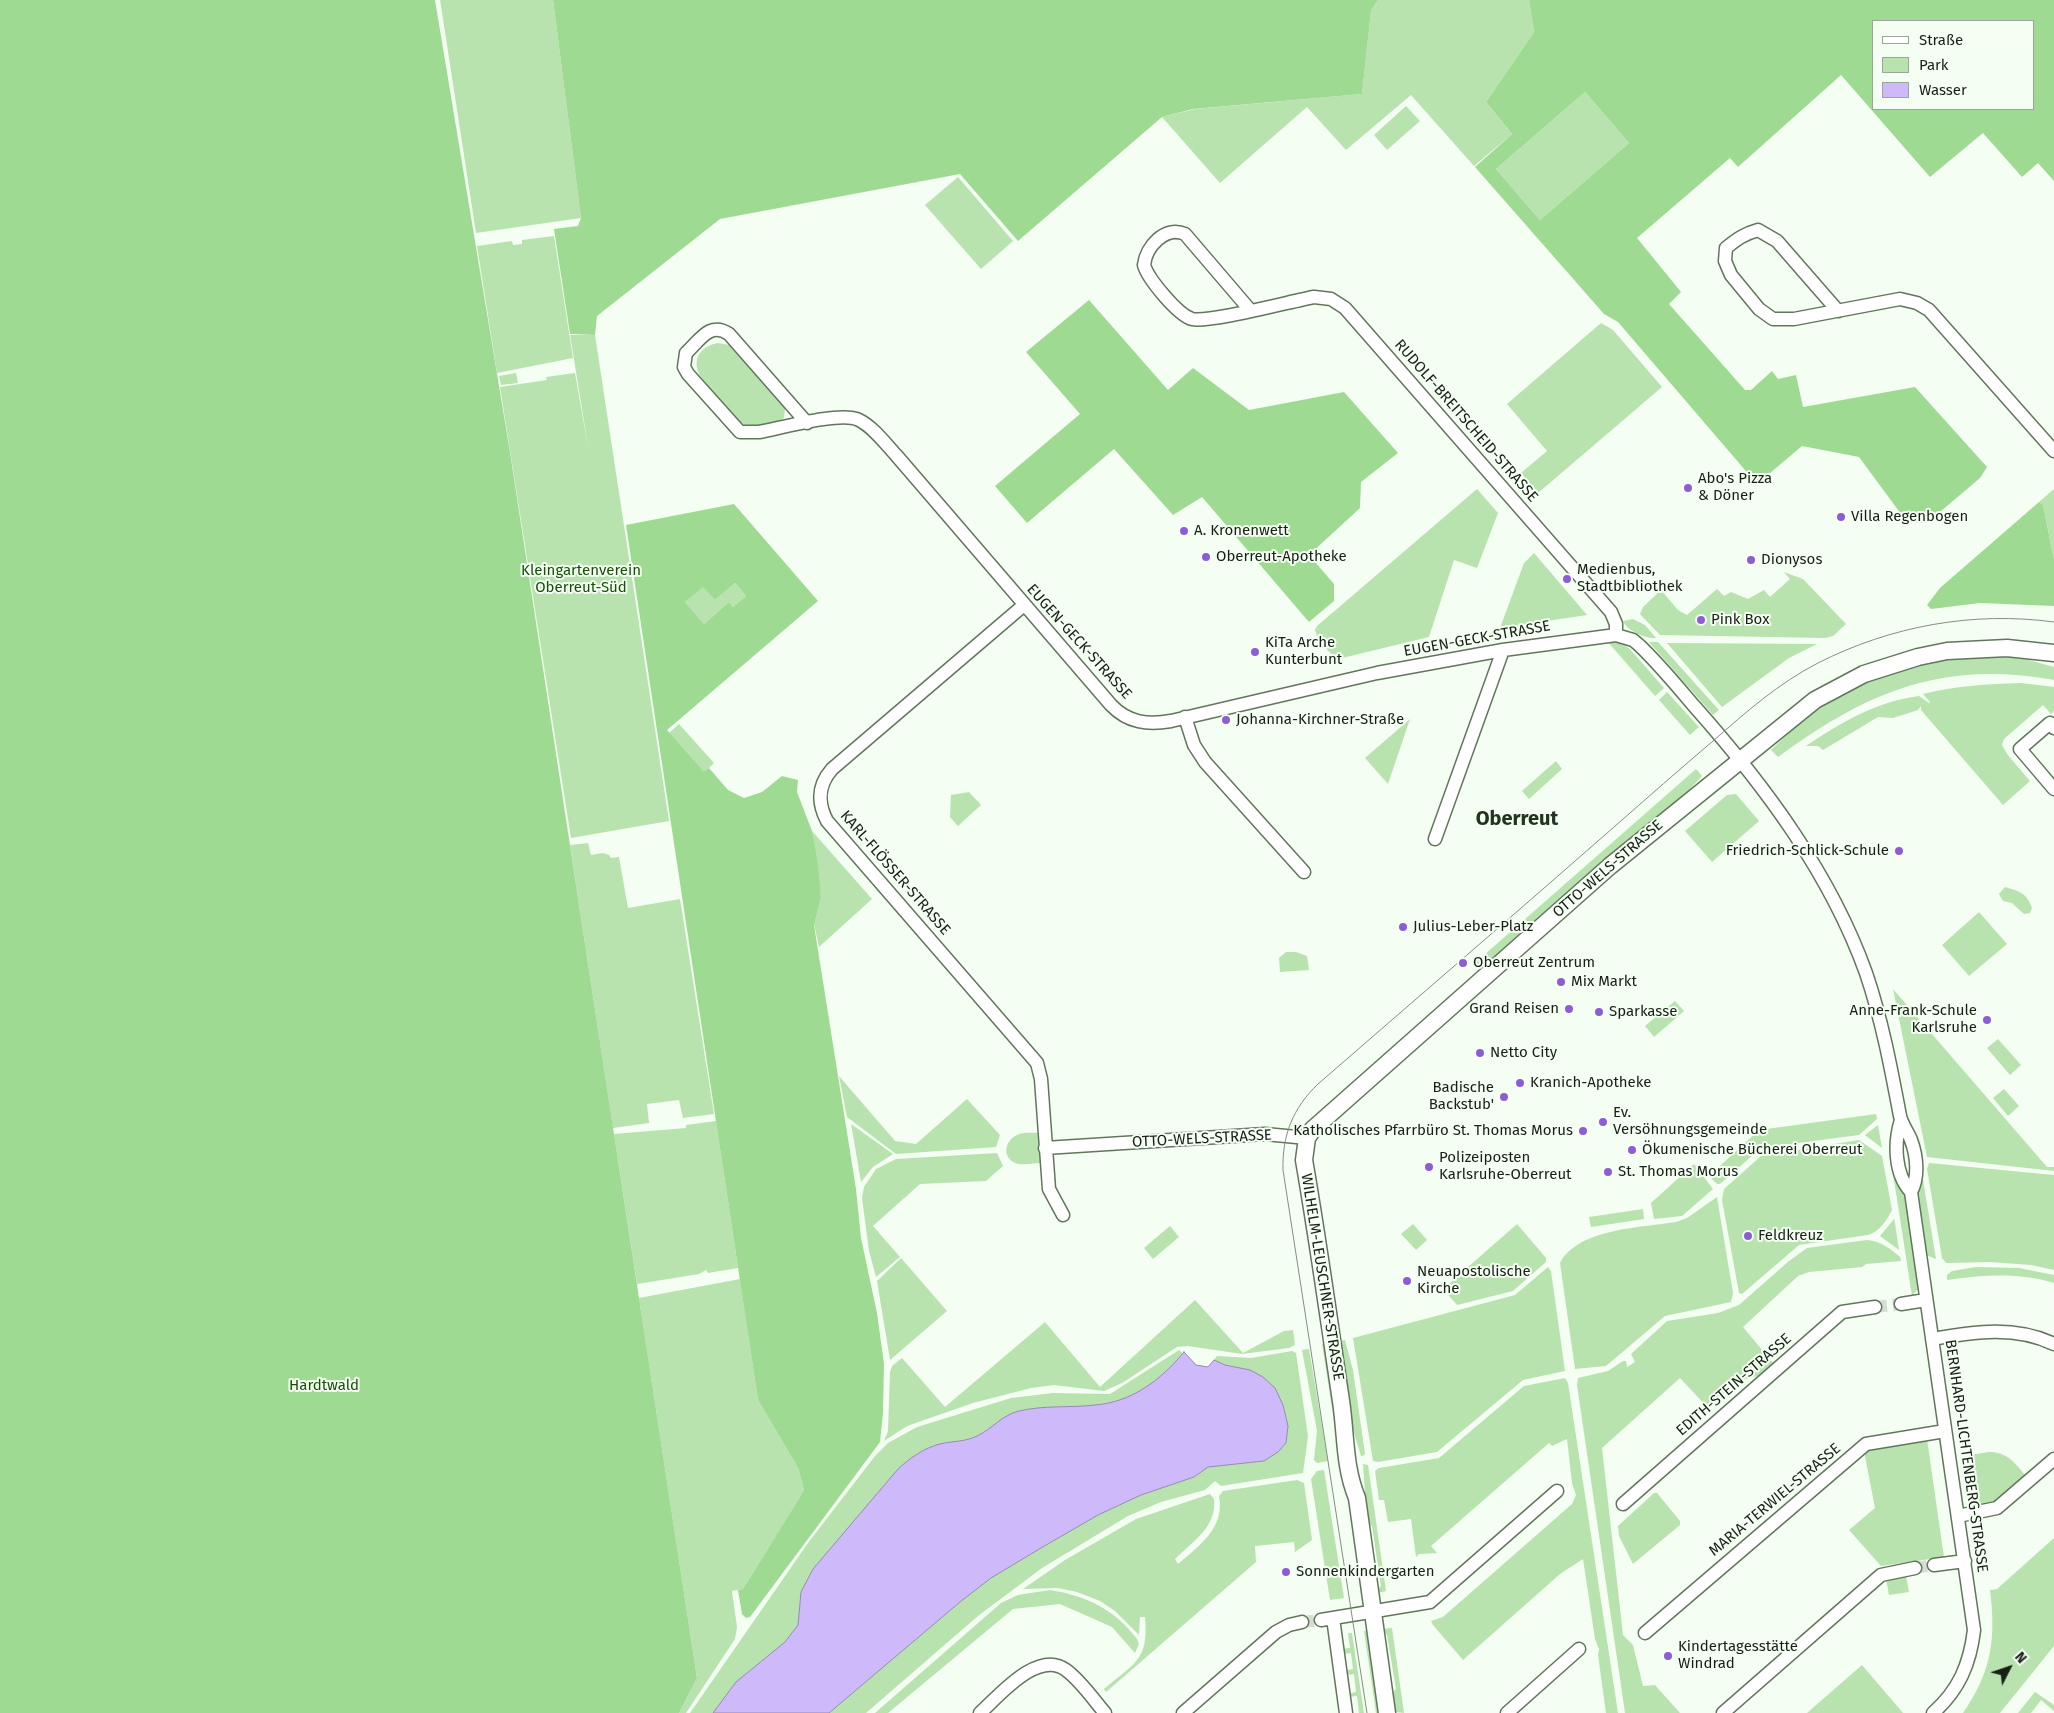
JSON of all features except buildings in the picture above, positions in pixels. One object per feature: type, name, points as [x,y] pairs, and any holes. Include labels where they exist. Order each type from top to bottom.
[{"type":"street","points":[[1838,311],[1777,241],[1768,234],[1758,230],[1749,232],[1740,236],[1726,248],[1724,254],[1726,268],[1765,315],[1784,320],[1838,311],[1900,299],[1917,303],[1929,310],[2054,451]]},
{"type":"street","name":"RUDOLF-BREITSCHEID-STRASSE","points":[[1250,310],[1185,234],[1173,231],[1166,234],[1149,249],[1144,265],[1149,277],[1176,308],[1190,318],[1208,318],[1250,310],[1314,296],[1331,300],[1345,308],[1611,612],[1616,624],[1616,635]]},
{"type":"street","name":"EUGEN-GECK-STRASSE","points":[[807,423],[730,334],[721,329],[712,329],[686,353],[684,367],[688,374],[740,432],[747,434],[850,417],[868,426],[896,455],[1117,712],[1132,720],[1150,724],[1377,673],[1503,650],[1616,635],[1633,640],[1708,721],[1739,760]]},
{"type":"street","name":"KARL-FLÖSSER-STRASSE","points":[[1024,605],[832,769],[823,781],[820,798],[821,807],[827,821],[1034,1058],[1041,1079],[1049,1189],[1064,1215]]},
{"type":"street","name":"OTTO-WELS-STRASSE","points":[[1045,1148],[1265,1134],[1307,1138],[1320,1120],[1610,866],[1814,700],[1838,686],[1890,665],[1940,652],[1974,648],[2007,648],[2054,653]]},
{"type":"street","points":[[1435,839],[1503,650]]},
{"type":"street","points":[[1185,717],[1194,745],[1206,762],[1304,872]]},
{"type":"street","points":[[2054,728],[2050,723],[2020,749],[2054,789]]},
{"type":"street","name":"BERNHARD-LICHTENBERG-STRASSE","points":[[1739,760],[1796,834],[1851,937],[1878,1009],[1901,1120],[1912,1142],[1917,1169],[1916,1183],[1911,1192],[1974,1630],[1972,1651],[1964,1675],[1955,1689],[1933,1713]]},
{"type":"street","name":"WILHELM-LEUSCHNER-STRASSE","points":[[1307,1138],[1304,1160],[1343,1417],[1347,1461],[1351,1483],[1357,1498],[1387,1713]]},
{"type":"street","points":[[1901,1304],[1926,1300]]},
{"type":"street","name":"EDITH-STEIN-STRASSE","points":[[1623,1504],[1842,1312],[1875,1307]]},
{"type":"street","points":[[1932,1339],[1967,1333],[2008,1331],[2027,1334],[2054,1344]]},
{"type":"street","name":"MARIA-TERWIEL-STRASSE","points":[[1645,1633],[1866,1444],[1945,1431]]},
{"type":"street","points":[[1958,1516],[1997,1508],[2054,1458]]},
{"type":"street","points":[[1346,1713],[1327,1619],[1422,1604],[1434,1599],[1557,1491]]},
{"type":"street","points":[[1934,1565],[1965,1561]]},
{"type":"street","points":[[1723,1713],[1881,1575],[1915,1568]]},
{"type":"street","points":[[1182,1713],[1276,1632],[1289,1625],[1302,1622]]},
{"type":"street","points":[[1507,1713],[1579,1649]]},
{"type":"street","points":[[980,1713],[1029,1670],[1049,1664],[1064,1668],[1071,1674],[1105,1713]]},
{"type":"green space","name":"Hardtwald","points":[[0,0],[435,0],[510,452],[697,1678],[679,1713],[0,1713]]},
{"type":"green space","points":[[440,0],[553,0],[581,218],[476,233]]},
{"type":"green space","points":[[553,0],[1378,0],[1371,11],[1362,94],[1193,109],[1162,117],[1018,241],[960,174],[720,219],[597,316],[595,335],[570,334],[554,229],[578,226],[581,218]]},
{"type":"green space","points":[[1378,0],[1529,0],[1534,32],[1486,102],[1512,134],[1474,166],[1411,95],[1346,150],[1307,107],[1220,183],[1162,117],[1195,109],[1362,94],[1371,11]]},
{"type":"green space","points":[[1529,0],[2054,0],[2054,181],[2038,163],[2022,177],[1983,133],[1930,177],[1841,75],[1738,167],[1730,158],[1637,238],[1681,292],[1669,304],[1745,390],[1751,390],[1772,371],[1778,379],[1796,375],[1803,407],[1915,387],[1987,467],[1980,478],[1927,523],[1913,522],[1904,518],[1859,457],[1802,446],[1757,484],[1618,322],[1604,314],[1475,167],[1512,134],[1486,102],[1534,32]],"holes":[[[1585,92],[1629,143],[1540,220],[1496,169]]]},
{"type":"green space","points":[[1585,92],[1629,143],[1540,220],[1496,169]]},
{"type":"green space","points":[[1406,106],[1420,121],[1387,150],[1374,135]]},
{"type":"green space","points":[[958,177],[1013,241],[981,269],[925,205]]},
{"type":"green space","points":[[554,236],[573,358],[497,373],[477,246],[512,241],[513,245],[522,244],[522,240]]},
{"type":"green space","points":[[1089,300],[1168,390],[1193,368],[1249,410],[1344,392],[1398,453],[1361,482],[1360,508],[1309,555],[1334,584],[1334,601],[1309,622],[1202,497],[1173,515],[1114,449],[1027,523],[995,486],[1080,414],[1026,352]]},
{"type":"green space","points":[[1601,323],[1613,330],[1662,387],[1538,493],[1521,473],[1547,451],[1507,404]]},
{"type":"green space","name":"Kleingartenverein Oberreut-Süd","points":[[570,335],[595,335],[669,821],[571,838],[500,387],[547,380],[546,377],[575,373],[589,452]]},
{"type":"green space","points":[[718,343],[729,345],[785,408],[784,418],[770,425],[752,427],[743,424],[726,407],[697,370],[697,359],[702,350]]},
{"type":"green space","points":[[516,373],[518,383],[501,385],[499,376]]},
{"type":"green space","points":[[1477,489],[1498,513],[1477,568],[1454,560],[1429,637],[1338,659],[1324,646],[1315,630],[1317,626]]},
{"type":"green space","points":[[2054,489],[2054,560],[2043,505],[2039,502]]},
{"type":"green space","points":[[2039,502],[2043,505],[2054,560],[2054,606],[1980,603],[1931,609],[1927,605],[1940,588]]},
{"type":"green space","points":[[734,504],[818,601],[667,730],[704,772],[709,768],[728,790],[744,798],[762,792],[782,776],[798,780],[797,792],[812,831],[818,865],[821,898],[814,925],[856,1189],[861,1238],[877,1313],[884,1364],[883,1413],[880,1442],[750,1617],[746,1618],[742,1614],[738,1590],[743,1589],[804,1490],[798,1468],[758,1400],[626,525]],"holes":[[[735,583],[746,596],[733,607],[729,602],[704,624],[685,602],[703,587],[715,600]]]},
{"type":"green space","points":[[1534,553],[1587,615],[1500,628],[1524,563]]},
{"type":"green space","points":[[1784,572],[1803,579],[1846,624],[1833,636],[1825,638],[1660,635],[1640,614],[1643,607],[1661,590],[1678,610],[1687,615],[1717,589],[1724,596],[1731,592],[1748,599],[1764,590],[1770,597],[1790,579]]},
{"type":"green space","points":[[735,583],[746,596],[733,607],[729,602],[704,624],[685,602],[703,586],[715,600]]},
{"type":"green space","points":[[1633,619],[1645,625],[1656,638],[1637,634],[1628,628],[1623,621]]},
{"type":"green space","points":[[1607,641],[1620,642],[1630,649],[1664,688],[1655,696]]},
{"type":"green space","points":[[1649,642],[1658,642],[1719,710],[1713,715]]},
{"type":"green space","points":[[1667,643],[1817,644],[1789,658],[1722,707]]},
{"type":"green space","points":[[1988,655],[2025,659],[2054,667],[2054,680],[2013,675],[1976,674],[1940,678],[1907,687],[1875,699],[1811,734],[1778,757],[1771,750],[1798,724],[1827,702],[1865,683],[1884,675],[1924,664]]},
{"type":"green space","points":[[2021,683],[2054,687],[2054,711],[2051,714],[2043,705],[2004,739],[2002,745],[2007,754],[2030,781],[2003,805],[1921,710],[1921,706],[1918,710],[1893,718],[1878,717],[1823,750],[1818,746],[1806,746],[1846,721],[1888,703],[1919,696],[1929,703],[1923,694],[1971,686]]},
{"type":"green space","points":[[1667,692],[1699,727],[1690,735],[1659,700]]},
{"type":"green space","points":[[1410,719],[1388,784],[1365,758]]},
{"type":"green space","points":[[679,724],[714,763],[704,773],[669,733]]},
{"type":"green space","points":[[1556,761],[1562,769],[1529,799],[1522,791]]},
{"type":"green space","points":[[1696,769],[1702,776],[1689,790],[1482,971],[1475,963]]},
{"type":"green space","points":[[969,792],[981,805],[958,826],[950,817],[951,795]]},
{"type":"green space","points":[[1736,794],[1759,821],[1712,862],[1685,831],[1727,795]]},
{"type":"green space","points":[[812,831],[872,899],[819,947],[814,924],[821,898]]},
{"type":"green space","points":[[588,843],[591,855],[603,853],[611,858],[619,857],[628,908],[680,899],[714,1114],[683,1118],[679,1100],[647,1104],[649,1123],[613,1128],[570,845]]},
{"type":"green space","points":[[2005,887],[2018,891],[2028,899],[2032,908],[2030,913],[2024,914],[2012,903],[2003,901],[1999,894]]},
{"type":"green space","points":[[1979,912],[2007,944],[1969,976],[1942,945]]},
{"type":"green space","points":[[1286,952],[1296,952],[1307,956],[1309,970],[1280,972],[1279,958]]},
{"type":"green space","points":[[1893,989],[2047,1167],[2054,1167],[2054,1171],[1927,1157]]},
{"type":"green space","points":[[1675,1001],[1684,1011],[1654,1037],[1645,1026]]},
{"type":"green space","points":[[1998,1039],[2021,1065],[2010,1075],[1987,1048]]},
{"type":"green space","points":[[839,1076],[895,1141],[916,1144],[967,1099],[1000,1135],[996,1147],[896,1154],[847,1117]]},
{"type":"green space","points":[[2004,1089],[2019,1106],[2008,1116],[1993,1098]]},
{"type":"green space","points":[[1876,1114],[1877,1119],[1859,1135],[1761,1148],[1720,1184],[1717,1184],[1709,1176],[1759,1130]]},
{"type":"green space","points":[[716,1121],[738,1268],[708,1273],[706,1270],[699,1274],[637,1284],[614,1134],[686,1128],[686,1125]]},
{"type":"green space","points":[[851,1124],[893,1154],[873,1167],[861,1182]]},
{"type":"green space","points":[[1878,1125],[1882,1148],[1865,1135]]},
{"type":"green space","points":[[1022,1133],[1038,1133],[1040,1163],[1019,1164],[1013,1162],[1006,1151],[1012,1138]]},
{"type":"green space","points":[[1859,1140],[1882,1156],[1892,1210],[1885,1222],[1876,1231],[1868,1235],[1799,1245],[1742,1294],[1739,1293],[1722,1200],[1724,1189],[1761,1156]]},
{"type":"green space","points":[[997,1153],[1003,1166],[986,1181],[920,1184],[873,1226],[900,1257],[876,1277],[869,1251],[862,1198],[864,1187],[876,1169],[896,1159]]},
{"type":"green space","points":[[1920,1161],[1936,1259],[1926,1255],[1917,1197]]},
{"type":"green space","points":[[1929,1163],[2054,1175],[2054,1270],[2031,1265],[1989,1262],[1946,1263],[1942,1258],[1927,1169]]},
{"type":"green space","points":[[1694,1164],[1713,1189],[1682,1216],[1654,1219],[1651,1203]]},
{"type":"green space","points":[[1895,1166],[1898,1184],[1905,1197],[1919,1288],[1912,1296],[1892,1167]]},
{"type":"green space","points":[[1717,1197],[1733,1293],[1731,1302],[1665,1316],[1606,1366],[1575,1369],[1560,1263],[1569,1251],[1596,1236],[1628,1228],[1676,1222],[1687,1218]]},
{"type":"green space","points":[[1643,1209],[1644,1219],[1591,1227],[1589,1217]]},
{"type":"green space","points":[[1894,1219],[1895,1223],[1899,1250],[1880,1236]]},
{"type":"green space","points":[[1413,1224],[1427,1240],[1416,1250],[1401,1234]]},
{"type":"green space","points":[[1517,1224],[1546,1258],[1546,1262],[1513,1291],[1457,1305],[1443,1289]]},
{"type":"green space","points":[[1170,1226],[1179,1237],[1153,1259],[1144,1248]]},
{"type":"green space","points":[[1867,1240],[1881,1243],[1900,1257],[1901,1261],[1809,1272],[1798,1276],[1743,1327],[1773,1363],[1758,1376],[1738,1381],[1708,1408],[1680,1378],[1602,1448],[1623,1635],[1633,1645],[1643,1686],[1655,1685],[1680,1713],[1625,1713],[1577,1385],[1578,1378],[1608,1371],[1623,1361],[1626,1361],[1627,1367],[1635,1362],[1631,1354],[1667,1321],[1718,1313],[1739,1305],[1789,1261],[1807,1248]]},
{"type":"green space","points":[[901,1258],[947,1311],[890,1360],[877,1281]]},
{"type":"green space","points":[[1548,1267],[1551,1271],[1565,1371],[1523,1380],[1437,1452],[1378,1462],[1373,1461],[1353,1338],[1515,1295]]},
{"type":"green space","points":[[1976,1267],[2019,1268],[2054,1275],[2054,1283],[2014,1276],[1947,1280],[1947,1275],[1952,1271]]},
{"type":"green space","points":[[740,1279],[758,1400],[798,1468],[804,1490],[743,1589],[732,1591],[737,1627],[735,1639],[686,1713],[679,1713],[697,1678],[639,1298]]},
{"type":"green space","points":[[1195,1300],[1243,1353],[1284,1331],[1293,1330],[1295,1345],[1289,1348],[1242,1354],[1188,1346],[1177,1347],[1122,1383],[1104,1391],[1054,1385],[1031,1388],[973,1403],[907,1426],[884,1441],[888,1431],[890,1372],[892,1366],[902,1358],[945,1407],[1045,1322],[1100,1387]]},
{"type":"green space","points":[[1345,1340],[1353,1370],[1365,1454],[1363,1456],[1361,1456],[1350,1420],[1338,1341]]},
{"type":"green space","points":[[1322,1344],[1326,1344],[1340,1459]]},
{"type":"green space","points":[[1309,1349],[1328,1461],[1317,1463],[1314,1460],[1317,1431],[1302,1350]]},
{"type":"green space","points":[[1179,1350],[1197,1365],[1208,1367],[1217,1356],[1251,1358],[1292,1351],[1296,1353],[1308,1436],[1303,1473],[1221,1486],[1215,1481],[1205,1490],[1161,1502],[1128,1516],[1042,1568],[978,1616],[866,1713],[690,1713],[808,1543],[875,1456],[888,1443],[917,1427],[1011,1398],[1053,1393],[1110,1394]]},
{"type":"green space","points":[[1565,1378],[1568,1383],[1618,1713],[1606,1713],[1598,1655],[1599,1649],[1595,1639],[1583,1559],[1560,1574],[1463,1660],[1431,1621],[1443,1617],[1572,1504],[1576,1495],[1572,1483],[1567,1439],[1552,1446],[1549,1443],[1431,1546],[1437,1553],[1419,1554],[1416,1557],[1411,1519],[1388,1522],[1384,1500],[1379,1500],[1375,1471],[1379,1468],[1439,1458],[1524,1386]]},
{"type":"green space","points":[[1927,1439],[1944,1557],[1881,1566],[1849,1530],[1875,1508],[1864,1451],[1871,1447]]},
{"type":"green space","points":[[1989,1452],[2005,1456],[2014,1462],[2026,1476],[1993,1504],[1978,1506],[1970,1455]]},
{"type":"green space","points":[[1363,1464],[1368,1465],[1386,1591],[1377,1593],[1381,1586],[1372,1526],[1367,1523]]},
{"type":"green space","points":[[1324,1470],[1344,1598],[1330,1600],[1311,1479],[1317,1471]]},
{"type":"green space","points":[[1297,1480],[1304,1483],[1312,1540],[1295,1552],[1294,1542],[1255,1546],[1256,1562],[1106,1692],[1104,1689],[1131,1666],[1142,1652],[1146,1632],[1145,1617],[1140,1617],[1139,1635],[1115,1611],[1100,1601],[1077,1592],[1058,1588],[1023,1589],[1065,1560],[1136,1519],[1210,1494],[1214,1499],[1212,1518],[1202,1533],[1175,1559],[1178,1564],[1202,1543],[1214,1527],[1220,1507],[1219,1496],[1223,1491]]},
{"type":"green space","points":[[1654,1493],[1657,1493],[1680,1521],[1680,1525],[1633,1564],[1619,1536],[1618,1526]]},
{"type":"green space","points":[[2054,1538],[2054,1646],[2000,1713],[1963,1713],[1980,1683],[1990,1654],[1992,1608],[1990,1590],[1997,1589]]},
{"type":"green space","points":[[1906,1576],[1909,1592],[1889,1595],[1886,1579]]},
{"type":"green space","points":[[1050,1590],[1088,1600],[1109,1612],[1137,1639],[1139,1644],[1135,1653],[1112,1627],[1060,1604],[1013,1609],[888,1713],[875,1713],[1001,1603],[1018,1595]]},
{"type":"green space","points":[[1392,1628],[1404,1713],[1395,1712],[1392,1693],[1396,1689],[1387,1635],[1382,1629]]},
{"type":"green space","points":[[1369,1630],[1381,1713],[1376,1713],[1364,1631]]},
{"type":"green space","points":[[1348,1633],[1352,1633],[1364,1713],[1359,1713],[1357,1696],[1348,1697],[1348,1694],[1356,1692],[1354,1674],[1345,1675],[1344,1671],[1353,1669],[1351,1653],[1342,1654],[1341,1649],[1350,1648]]},
{"type":"green space","points":[[1862,1665],[1903,1713],[1807,1713]]},
{"type":"green space","points":[[2035,1692],[2054,1705],[2054,1711],[2041,1700],[2031,1713],[2018,1713]]},
{"type":"water","points":[[1184,1352],[1196,1365],[1208,1367],[1214,1360],[1225,1365],[1250,1370],[1263,1377],[1275,1388],[1283,1405],[1288,1426],[1286,1443],[1278,1452],[1264,1461],[1208,1467],[1194,1477],[1141,1495],[1098,1515],[1041,1548],[991,1578],[960,1602],[829,1713],[713,1713],[736,1682],[785,1642],[798,1625],[801,1592],[813,1569],[898,1469],[907,1461],[934,1446],[977,1436],[1007,1416],[1019,1411],[1095,1405],[1121,1399],[1145,1388],[1166,1372]]},
{"type":"tunnel","points":[[1875,1307],[1901,1304]]},
{"type":"tunnel","points":[[1915,1568],[1934,1565]]},
{"type":"tunnel","points":[[1302,1622],[1321,1620]]},
{"type":"tram line","points":[[1367,1713],[1283,1170],[1287,1134],[1302,1103],[1318,1084],[1750,709],[1804,671],[1846,650],[1874,639],[1933,624],[1993,619],[2024,619],[2054,622]]},
{"type":"place","name":"Abo's Pizza & Döner","points":[[1688,488]]},
{"type":"place","name":"Villa Regenbogen","points":[[1841,517]]},
{"type":"place","name":"A. Kronenwett","points":[[1184,531]]},
{"type":"place","name":"Oberreut-Apotheke","points":[[1206,557]]},
{"type":"place","name":"Dionysos","points":[[1751,560]]},
{"type":"place","name":"Medienbus, Stadtbibliothek","points":[[1567,579]]},
{"type":"place","name":"Pink Box","points":[[1701,620]]},
{"type":"place","name":"KiTa Arche Kunterbunt","points":[[1255,652]]},
{"type":"place","name":"Johanna-Kirchner-Straße","points":[[1226,720]]},
{"type":"place","name":"Friedrich-Schlick-Schule","points":[[1899,851]]},
{"type":"place","name":"Julius-Leber-Platz","points":[[1403,927]]},
{"type":"place","name":"Oberreut Zentrum","points":[[1463,963]]},
{"type":"place","name":"Mix Markt","points":[[1561,982]]},
{"type":"place","name":"Grand Reisen","points":[[1569,1009]]},
{"type":"place","name":"Sparkasse","points":[[1599,1012]]},
{"type":"place","name":"Anne-Frank-Schule Karlsruhe","points":[[1987,1020]]},
{"type":"place","name":"Netto City","points":[[1480,1053]]},
{"type":"place","name":"Kranich-Apotheke","points":[[1520,1083]]},
{"type":"place","name":"Badische Backstub'","points":[[1504,1097]]},
{"type":"place","name":"Ev. Versöhnungsgemeinde","points":[[1603,1122]]},
{"type":"place","name":"Katholisches Pfarrbüro St. Thomas Morus","points":[[1583,1131]]},
{"type":"place","name":"Ökumenische Bücherei Oberreut","points":[[1632,1150]]},
{"type":"place","name":"Polizeiposten Karlsruhe-Oberreut","points":[[1429,1167]]},
{"type":"place","name":"St. Thomas Morus","points":[[1608,1172]]},
{"type":"place","name":"Feldkreuz","points":[[1748,1236]]},
{"type":"place","name":"Neuapostolische Kirche","points":[[1407,1281]]},
{"type":"place","name":"Sonnenkindergarten","points":[[1286,1572]]},
{"type":"place","name":"Kindertagesstätte Windrad","points":[[1668,1656]]},
{"type":"district","name":"Oberreut","points":[[1517,819]]}]
